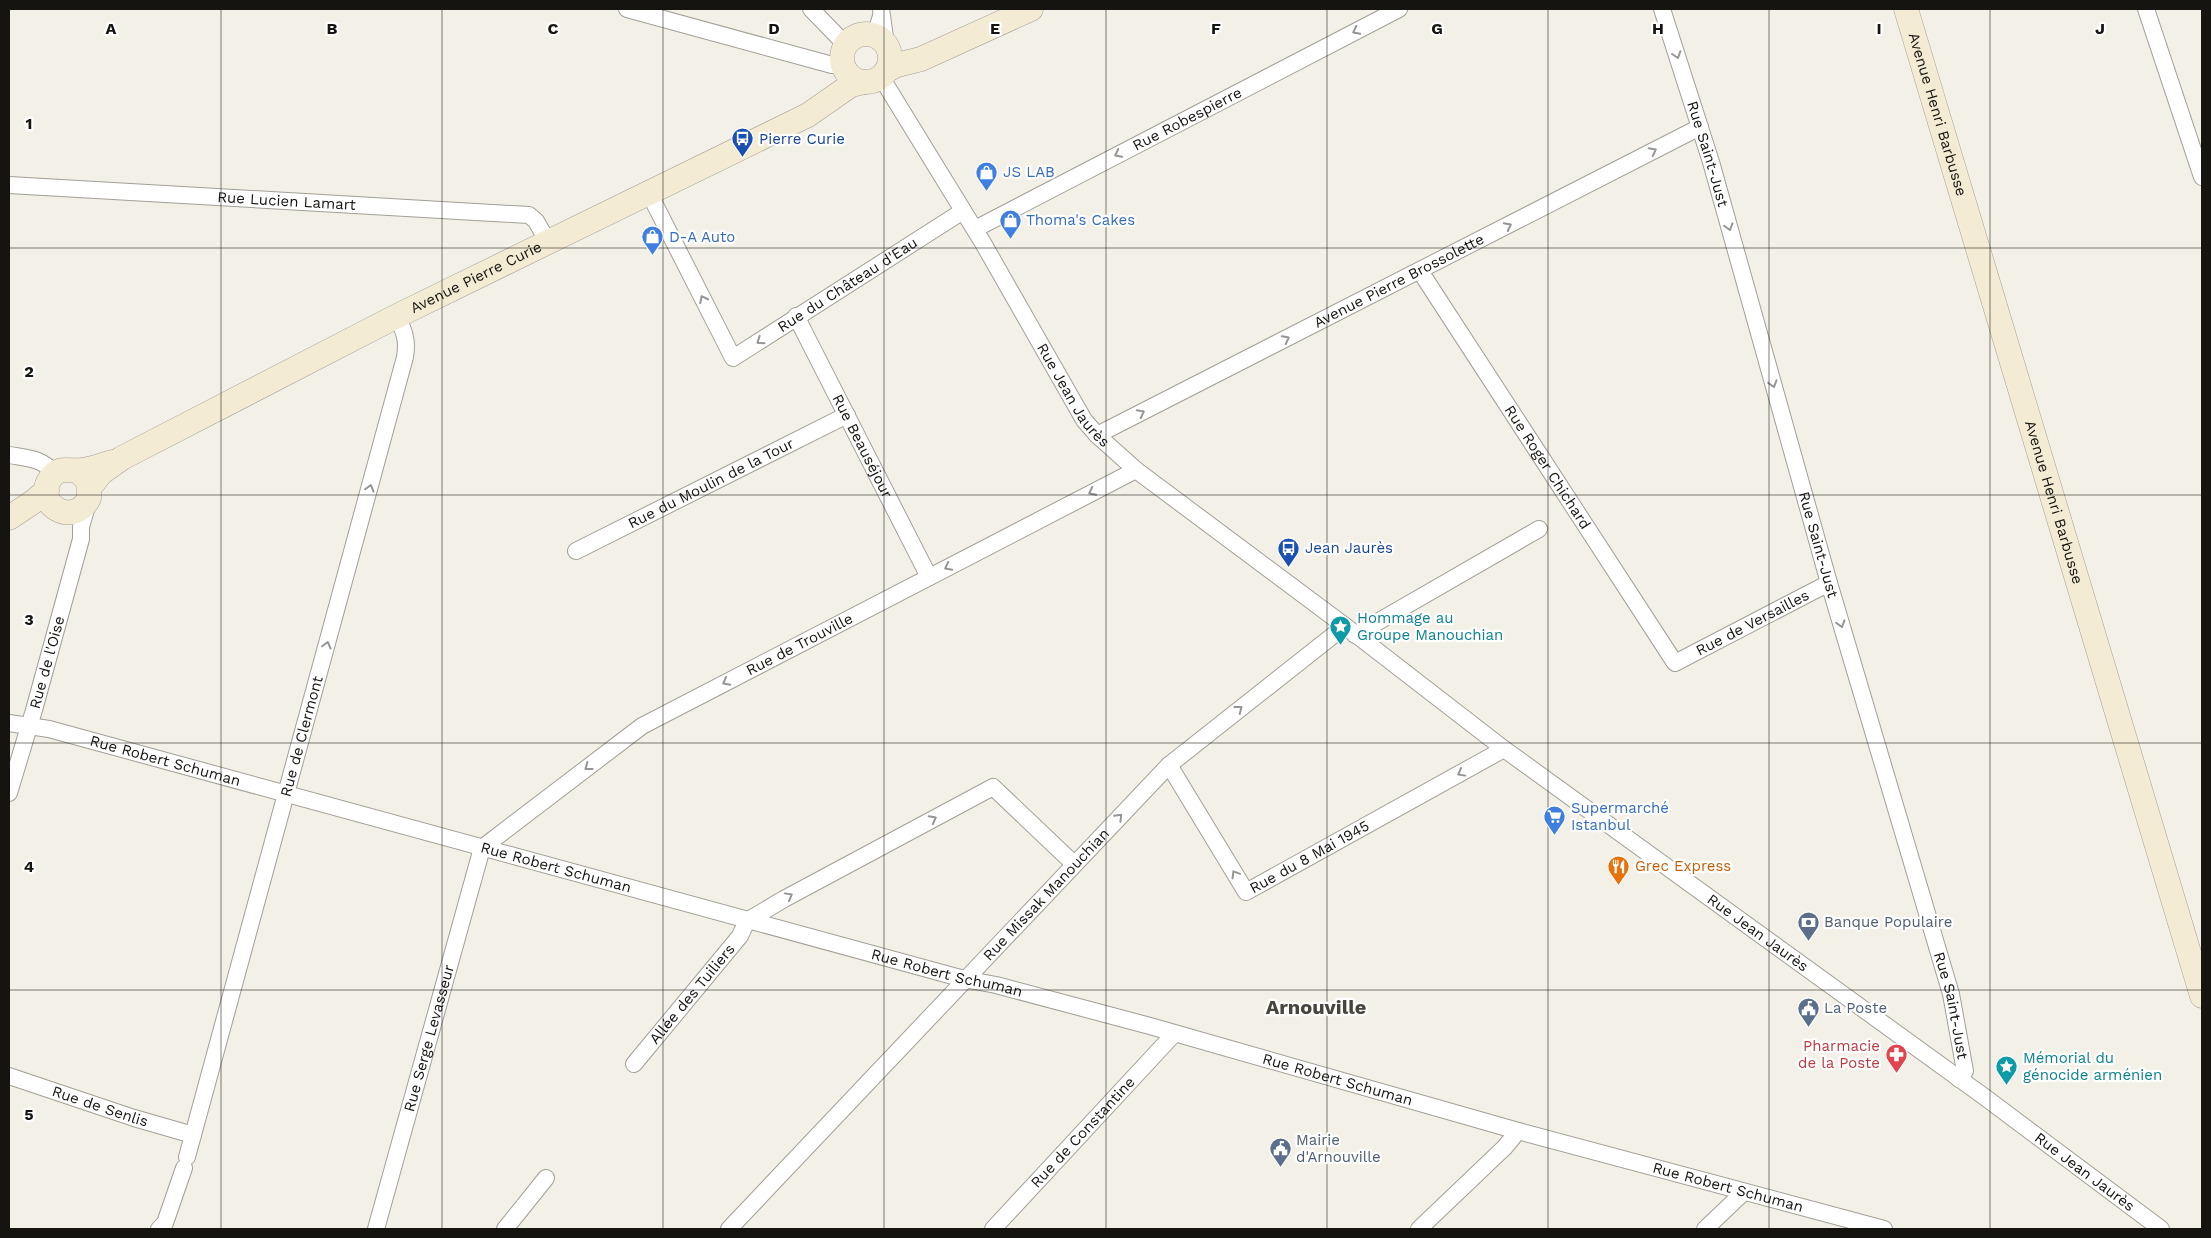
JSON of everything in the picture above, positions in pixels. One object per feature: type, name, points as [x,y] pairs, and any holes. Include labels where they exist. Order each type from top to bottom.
[{"type":"main road","points":[[852,73],[915,61],[1031,9]]},
{"type":"main road","name":"Avenue Henri Barbusse","points":[[1906,9],[2202,996]]},
{"type":"main road","points":[[852,73],[890,58],[881,30]]},
{"type":"main road","points":[[852,73],[855,36],[881,30],[913,52],[932,54]]},
{"type":"main road","name":"Avenue Pierre Curie","points":[[86,485],[122,458],[397,316],[808,115],[852,73]]},
{"type":"main road","name":"Avenue Pierre Curie","points":[[12,516],[55,496],[64,469],[86,485]]},
{"type":"main road","name":"Avenue Pierre Curie","points":[[55,496],[78,510],[87,503],[86,485]]},
{"type":"street","points":[[626,9],[852,73]]},
{"type":"street","name":"Rue Jean Jaurès","points":[[811,9],[852,73],[963,211],[1084,420],[1097,435],[1136,470],[1350,630],[1504,750],[1959,1079],[2161,1229]]},
{"type":"street","name":"Rue Robespierre","points":[[975,229],[1399,9]]},
{"type":"street","name":"Rue Saint-Just","points":[[1662,9],[1700,127],[1829,583],[1951,994],[1965,1071],[1959,1079]]},
{"type":"street","points":[[2146,9],[2202,176]]},
{"type":"street","name":"Avenue Pierre Brossolette","points":[[1097,435],[1700,127]]},
{"type":"street","name":"Rue Lucien Lamart","points":[[9,185],[529,215],[536,221],[548,242]]},
{"type":"street","name":"Rue du Château d'Eau","points":[[649,193],[734,358],[796,316],[963,211]]},
{"type":"street","name":"Rue Roger Chichard","points":[[1420,271],[1675,663]]},
{"type":"street","name":"Rue de Clermont","points":[[159,1229],[165,1223],[193,1135],[405,357],[408,343],[406,333],[397,316]]},
{"type":"street","name":"Rue Beauséjour","points":[[796,316],[929,577]]},
{"type":"street","name":"Rue du Moulin de la Tour","points":[[576,551],[846,415]]},
{"type":"street","points":[[9,455],[40,461],[49,466],[55,496],[81,530]]},
{"type":"street","name":"Rue de Trouville","points":[[482,848],[642,726],[1136,470]]},
{"type":"street","name":"Rue de l'Oise","points":[[9,793],[78,549],[86,485]]},
{"type":"street","points":[[1350,630],[1539,529]]},
{"type":"street","name":"Rue de Versailles","points":[[1675,663],[1829,583]]},
{"type":"street","name":"Rue Missak Manouchian","points":[[729,1229],[1169,764],[1350,630]]},
{"type":"street","name":"Rue Robert Schuman","points":[[9,723],[49,729],[748,921],[964,979],[996,985],[1518,1131],[1884,1229]]},
{"type":"street","name":"Rue du 8 Mai 1945","points":[[1169,764],[1246,892],[1504,750]]},
{"type":"street","points":[[748,921],[784,899],[993,787],[1074,864]]},
{"type":"street","name":"Rue Serge Levasseur","points":[[376,1229],[482,848]]},
{"type":"street","name":"Allée des Tuiliers","points":[[634,1064],[740,936],[748,921]]},
{"type":"street","name":"Rue de Constantine","points":[[992,1229],[1174,1034]]},
{"type":"street","name":"Rue de Senlis","points":[[9,1076],[142,1121],[193,1135]]},
{"type":"street","points":[[1420,1229],[1505,1147],[1518,1131]]},
{"type":"street","points":[[505,1229],[546,1178]]},
{"type":"street","points":[[1705,1229],[1744,1192]]},
{"type":"place","name":"Pierre Curie","points":[[743,158]]},
{"type":"place","name":"JS LAB","points":[[987,191]]},
{"type":"place","name":"Thoma's Cakes","points":[[1010,239]]},
{"type":"place","name":"D-A Auto","points":[[653,256]]},
{"type":"place","name":"Jean Jaurès","points":[[1289,567]]},
{"type":"place","name":"Hommage au Groupe Manouchian","points":[[1341,646]]},
{"type":"place","name":"Supermarché Istanbul","points":[[1555,836]]},
{"type":"place","name":"Grec Express","points":[[1619,885]]},
{"type":"place","name":"Banque Populaire","points":[[1808,941]]},
{"type":"place","name":"La Poste","points":[[1808,1027]]},
{"type":"place","name":"Pharmacie de la Poste","points":[[1896,1074]]},
{"type":"place","name":"Mémorial du génocide arménien","points":[[2007,1086]]},
{"type":"place","name":"Mairie d'Arnouville","points":[[1280,1168]]},
{"type":"district","name":"Arnouville","points":[[1316,1007]]}]
